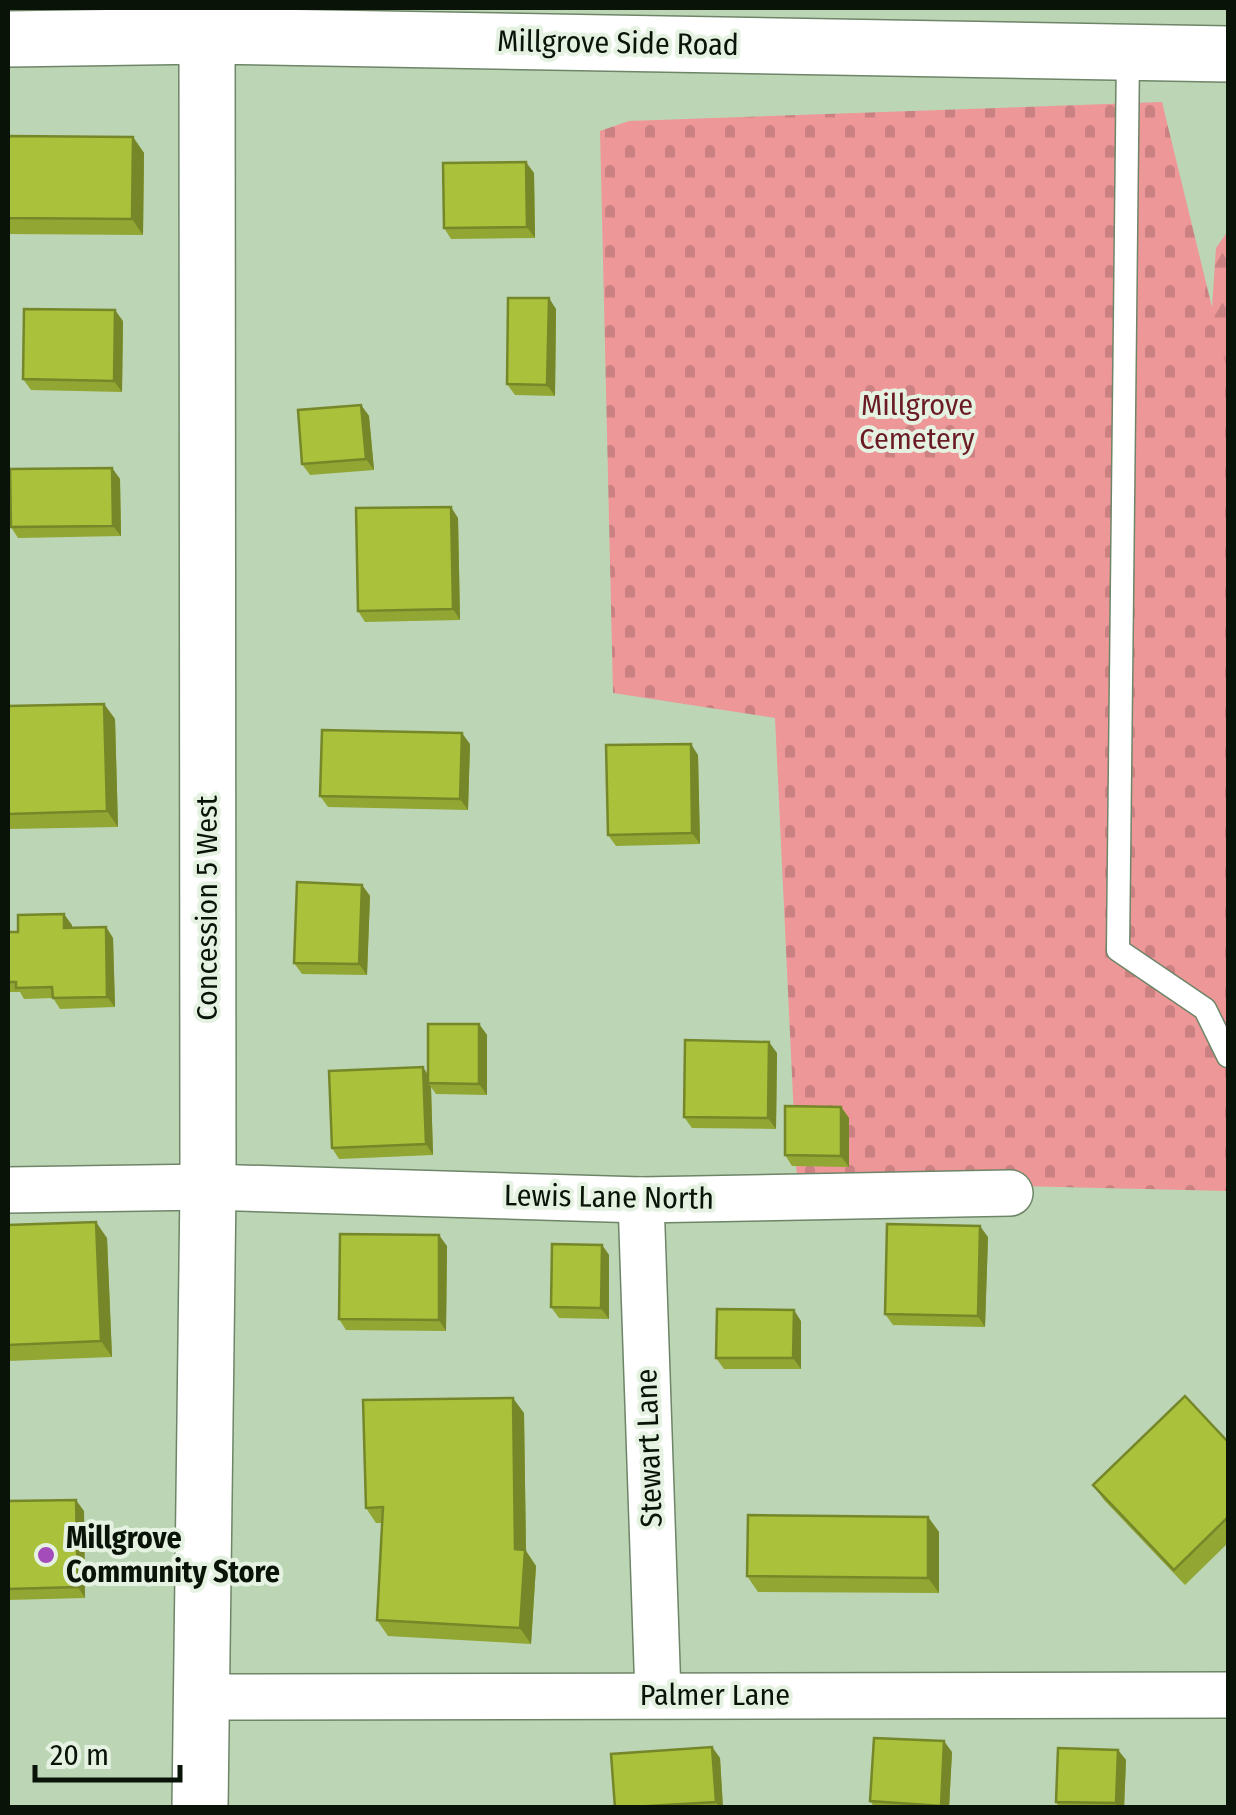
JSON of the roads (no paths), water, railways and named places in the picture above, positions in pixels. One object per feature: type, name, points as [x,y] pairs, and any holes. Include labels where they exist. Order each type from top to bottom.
[{"type":"main road","name":"Millgrove Side Road","points":[[8,39],[207,22],[1228,54]]},
{"type":"main road","name":"Concession 5 West","points":[[200,1808],[208,1187],[207,22]]},
{"type":"street","name":"Lewis Lane North","points":[[8,1190],[208,1187],[641,1200],[1010,1193]]},
{"type":"street","name":"Stewart Lane","points":[[641,1200],[658,1696]]},
{"type":"street","name":"Palmer Lane","points":[[202,1698],[1228,1694]]},
{"type":"lane","points":[[1128,52],[1118,950],[1204,1009],[1228,1056]]},
{"type":"place","name":"Millgrove Community Store","points":[[46,1555]]},
{"type":"park label","name":"Millgrove Cemetery","points":[[917,422]]}]
